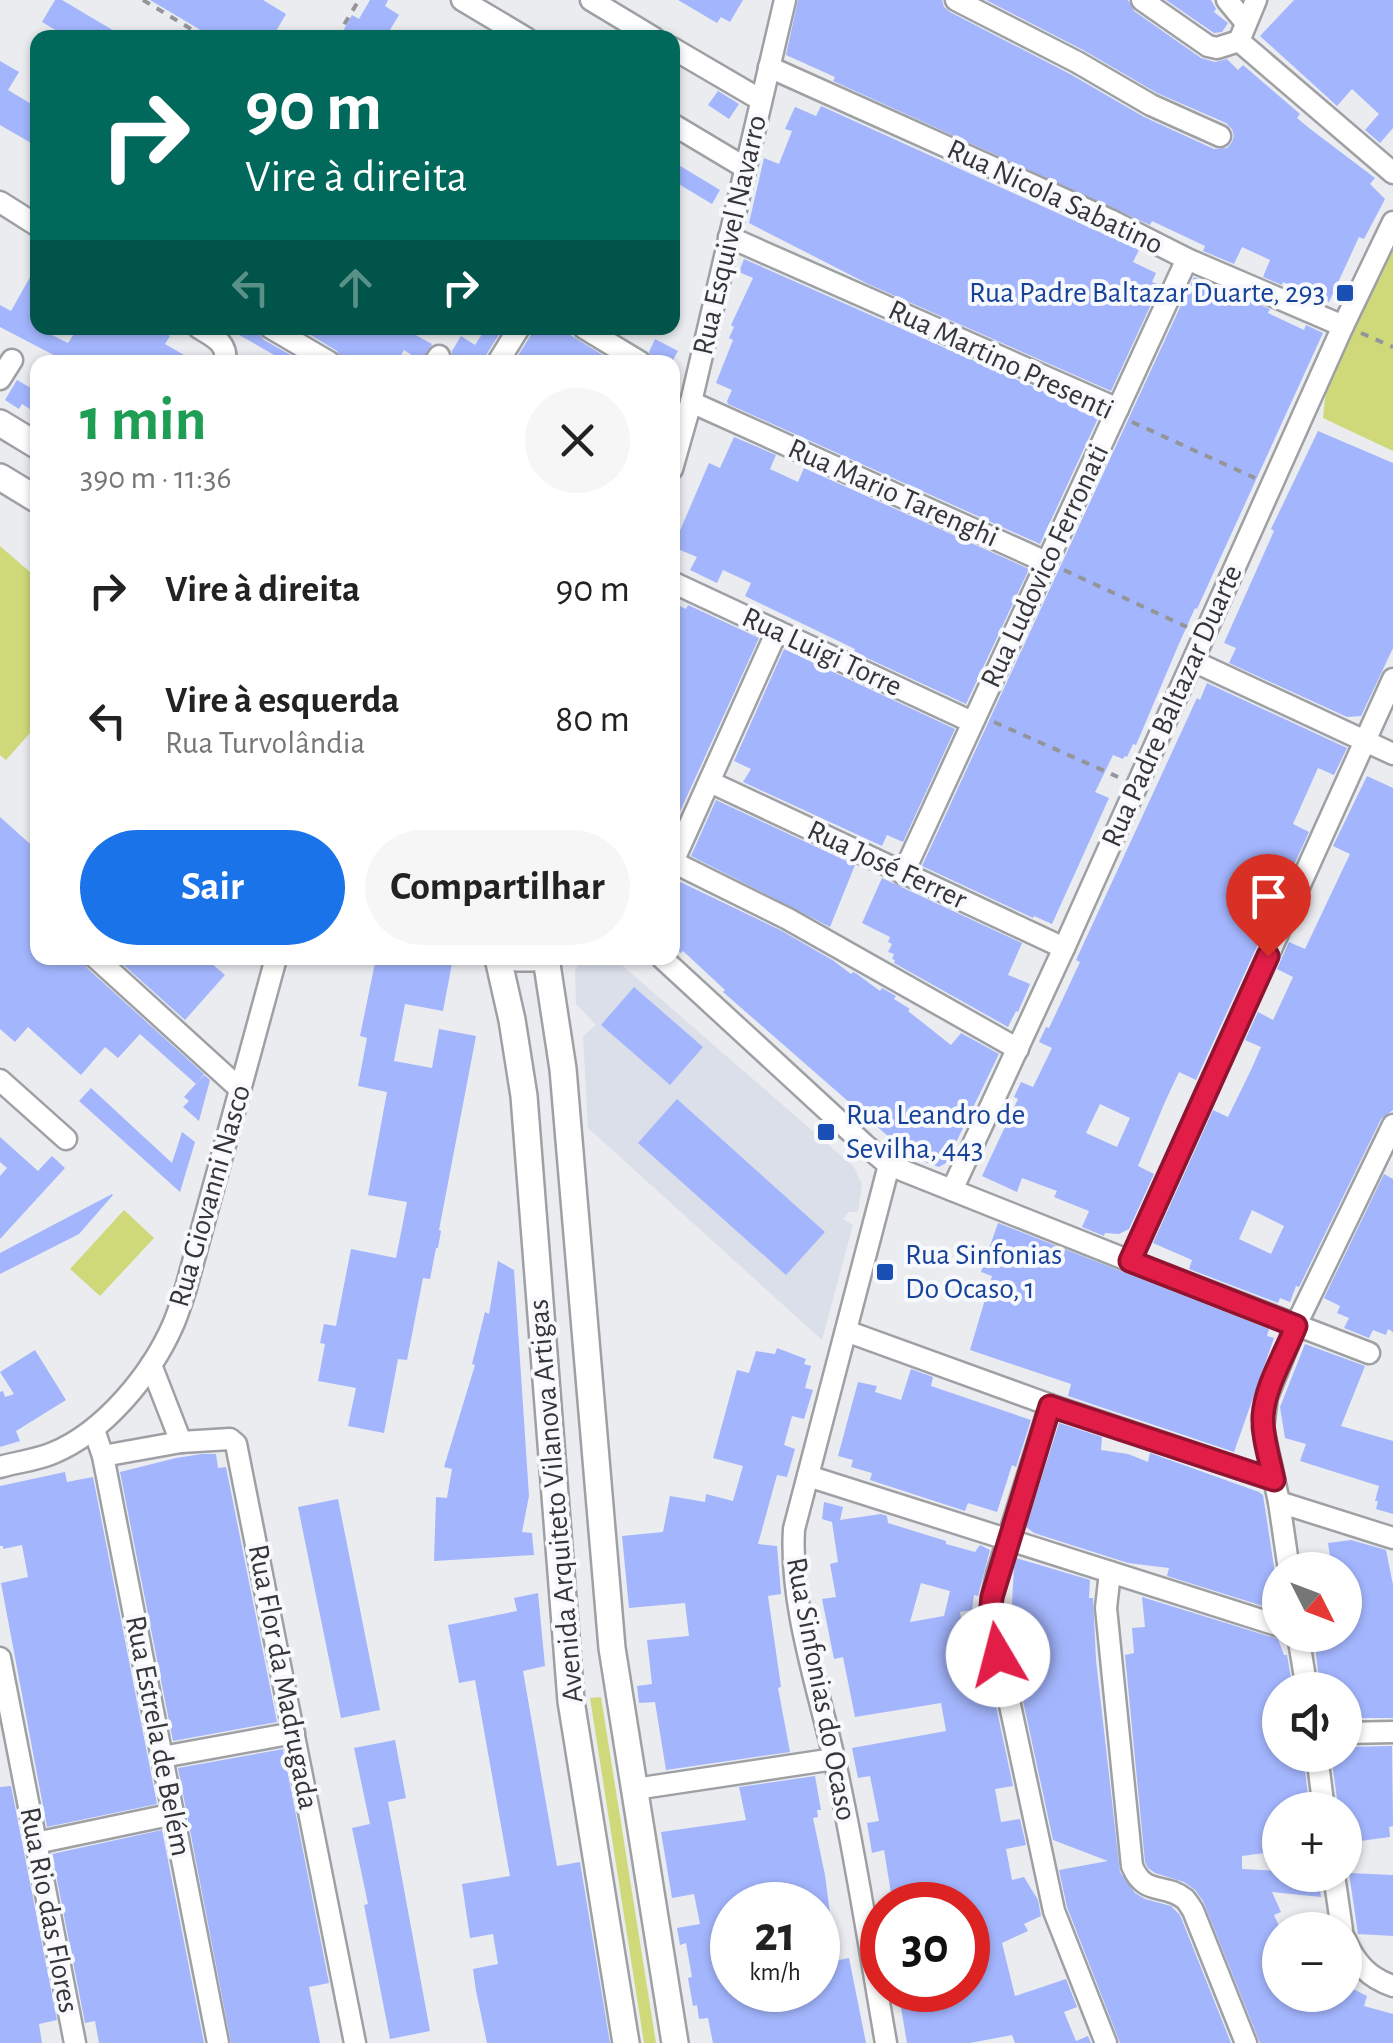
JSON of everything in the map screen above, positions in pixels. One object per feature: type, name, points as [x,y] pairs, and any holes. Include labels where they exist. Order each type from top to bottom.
[{"type":"main road","points":[[0,423],[30,441]]},
{"type":"main road","points":[[0,477],[30,495]]},
{"type":"main road","name":"Avenida Arquiteto Vilanova Artigas","points":[[500,965],[524,1096],[572,1701],[626,2043]]},
{"type":"main road","name":"Avenida Arquiteto Vilanova Artigas","points":[[547,965],[563,1069],[612,1648],[675,2043]]},
{"type":"street","points":[[462,0],[513,30]]},
{"type":"street","points":[[590,0],[641,30]]},
{"type":"street","name":"Rua Esquivel Navarro","points":[[680,439],[784,0]]},
{"type":"street","points":[[956,0],[1151,105],[1220,136]]},
{"type":"street","points":[[1142,0],[1208,46],[1217,48],[1242,32],[1256,0]]},
{"type":"street","points":[[1227,0],[1242,32],[1393,173]]},
{"type":"street","points":[[680,53],[761,100]]},
{"type":"street","name":"Rua Nicola Sabatino","points":[[769,66],[1110,220],[1186,259],[1343,326]]},
{"type":"street","points":[[680,129],[744,167]]},
{"type":"street","points":[[0,202],[30,221]]},
{"type":"street","name":"Rua Padre Baltazar Duarte","points":[[952,1190],[1393,222]]},
{"type":"street","name":"Rua Martino Presenti","points":[[729,237],[1118,409]]},
{"type":"street","name":"Rua Ludovico Ferronati","points":[[903,874],[1186,259]]},
{"type":"street","points":[[211,335],[221,341],[226,355]]},
{"type":"street","points":[[283,335],[318,355]]},
{"type":"street","points":[[596,335],[628,355]]},
{"type":"street","points":[[0,379],[12,360]]},
{"type":"street","name":"Rua Mario Tarenghi","points":[[690,402],[1046,562]]},
{"type":"street","name":"Rua Luigi Torre","points":[[680,586],[974,718]]},
{"type":"street","points":[[680,848],[777,631]]},
{"type":"street","points":[[1193,661],[1393,754]]},
{"type":"street","points":[[1130,1261],[1393,680]]},
{"type":"street","name":"Rua José Ferrer","points":[[710,782],[1064,948]]},
{"type":"street","points":[[680,866],[788,919],[1018,1049]]},
{"type":"street","points":[[104,965],[240,1089]]},
{"type":"street","name":"Rua Giovanni Nasco","points":[[0,1466],[52,1454],[94,1430],[150,1365],[173,1326],[274,965]]},
{"type":"street","points":[[670,965],[890,1165],[1369,1352]]},
{"type":"street","points":[[0,1080],[66,1139]]},
{"type":"street","points":[[1286,1552],[1263,1428],[1267,1396],[1296,1326],[1393,1125]]},
{"type":"street","name":"Rua Sinfonias do Ocaso","points":[[886,2043],[834,1758],[792,1563],[794,1530],[890,1165]]},
{"type":"street","points":[[846,1331],[1050,1406],[1274,1480]]},
{"type":"street","points":[[150,1365],[181,1442]]},
{"type":"street","points":[[1050,1406],[1008,1538],[990,1616],[1054,1910],[1106,2043]]},
{"type":"street","name":"Rua Estrela de Belém","points":[[94,1430],[103,1456],[218,2043]]},
{"type":"street","name":"Rua Flor da Madrugada","points":[[103,1456],[181,1442],[230,1439],[236,1444],[355,2043]]},
{"type":"street","points":[[808,1476],[1262,1620]]},
{"type":"street","points":[[1279,1502],[1393,1538]]},
{"type":"street","points":[[1110,1572],[1108,1639],[1132,1866],[1138,1880],[1186,1900],[1246,2043]]},
{"type":"street","name":"Rua Rio das Flores","points":[[0,1658],[75,2043]]},
{"type":"street","points":[[1362,1732],[1393,1732]]},
{"type":"street","points":[[162,1758],[294,1733]]},
{"type":"street","points":[[634,1789],[834,1758]]},
{"type":"street","points":[[0,1776],[22,1771]]},
{"type":"street","points":[[36,1843],[174,1814]]},
{"type":"street","points":[[1362,1968],[1393,1986]]},
{"type":"path","points":[[142,0],[193,30]]},
{"type":"path","points":[[341,30],[359,0]]},
{"type":"path","points":[[1343,326],[1393,347]]},
{"type":"path","name":"Rua Martino Presenti","points":[[1118,409],[1124,418],[1272,486]]},
{"type":"path","points":[[1046,562],[1205,635]]},
{"type":"path","points":[[974,718],[1136,784]]},
{"type":"shaded area","points":[[578,965],[622,965],[854,1167],[862,1184],[858,1212],[849,1212],[843,1219],[853,1225],[822,1340],[588,1128],[583,1036],[596,1025],[576,1004]]},
{"type":"green space","points":[[1393,250],[1393,451],[1323,418],[1333,322]]},
{"type":"green space","points":[[0,546],[30,572],[30,733],[6,760],[0,755]]},
{"type":"green space","points":[[124,1210],[154,1238],[100,1296],[70,1269]]},
{"type":"green space","points":[[601,1697],[656,2043],[644,2043],[590,1698]]},
{"type":"building","points":[[55,0],[62,0],[113,30],[56,30],[42,22]]},
{"type":"building","points":[[150,0],[263,0],[286,14],[277,30],[201,30]]},
{"type":"building","points":[[370,0],[388,0],[385,6],[399,15],[390,30],[344,30],[352,15],[359,19]]},
{"type":"building","points":[[678,0],[743,0],[730,22],[721,17],[717,23]]},
{"type":"building","points":[[798,0],[942,0],[950,12],[1144,117],[1214,149],[1227,148],[1234,136],[1226,123],[1157,93],[986,0],[1128,0],[1134,11],[1201,58],[1215,62],[1227,59],[1238,70],[1243,65],[1300,114],[1297,118],[1375,178],[1370,184],[1385,199],[1364,239],[1359,237],[1329,302],[1263,277],[1270,260],[1242,247],[1234,264],[1203,251],[1205,246],[1152,221],[1150,225],[833,81],[835,77],[786,55]]},
{"type":"building","points":[[1166,0],[1211,0],[1214,12],[1228,23],[1222,32],[1214,33]]},
{"type":"building","points":[[1294,0],[1393,0],[1393,128],[1380,143],[1365,130],[1379,114],[1352,89],[1337,106],[1260,36]]},
{"type":"building","points":[[0,61],[19,72],[8,90],[30,103],[30,142],[0,125]]},
{"type":"building","points":[[718,91],[739,104],[729,119],[708,105]]},
{"type":"building","points":[[821,106],[1139,250],[1133,262],[1156,273],[1152,282],[1160,285],[1111,391],[868,284],[749,223],[764,158],[779,164],[792,131],[785,129],[795,107],[816,116]]},
{"type":"building","points":[[680,166],[720,190],[712,204],[680,185]]},
{"type":"building","points":[[744,259],[1099,416],[1040,544],[728,404],[732,390],[716,383],[733,340],[729,338],[734,327],[731,325],[753,278],[739,272]]},
{"type":"building","points":[[30,277],[30,335],[52,335],[68,343],[73,335],[168,335],[165,344],[184,355],[54,355],[0,327],[0,305],[11,311]]},
{"type":"building","points":[[1194,277],[1270,309],[1268,313],[1304,330],[1306,325],[1323,333],[1136,745],[1123,759],[1113,755],[1095,792],[1109,798],[1052,924],[922,866]]},
{"type":"building","points":[[239,335],[260,335],[291,355],[274,355]]},
{"type":"building","points":[[311,335],[416,335],[432,344],[425,355],[412,355],[404,350],[401,355],[339,355]]},
{"type":"building","points":[[481,335],[499,335],[486,355],[452,355],[461,336],[475,345]]},
{"type":"building","points":[[531,335],[570,335],[603,355],[518,355]]},
{"type":"building","points":[[655,339],[678,351],[676,355],[649,352]]},
{"type":"building","points":[[17,380],[30,387],[30,409],[22,404],[19,409],[5,400]]},
{"type":"building","points":[[1318,431],[1393,463],[1393,648],[1361,716],[1347,717],[1229,663],[1236,648],[1224,643],[1274,531],[1271,529]]},
{"type":"building","points":[[734,437],[776,455],[770,469],[798,482],[804,468],[1029,569],[966,704],[745,596],[751,583],[723,570],[717,583],[690,570],[697,557],[680,550],[680,531],[709,463],[720,468]]},
{"type":"building","points":[[688,605],[759,638],[680,811],[680,606],[686,609]]},
{"type":"building","points":[[784,649],[955,729],[903,842],[887,835],[882,846],[743,782],[751,769],[734,761]]},
{"type":"building","points":[[1207,683],[1347,748],[1334,775],[1318,768],[1293,824],[1309,832],[1196,1080],[1179,1072],[1165,1102],[1138,1166],[1154,1174],[1129,1229],[1104,1236],[1082,1227],[1089,1211],[1054,1197],[1057,1191],[1022,1178],[1017,1192],[982,1176],[1018,1099],[1014,1097],[1021,1082],[1033,1087],[1052,1048],[1039,1042],[1080,962],[1076,960],[1197,698],[1200,700]],"holes":[[[1100,1104],[1130,1118],[1117,1147],[1086,1133]]]},
{"type":"building","points":[[1367,776],[1393,788],[1393,1110],[1381,1119],[1299,1287],[1296,1286],[1290,1302],[1280,1298],[1278,1303],[1189,1269],[1192,1260],[1153,1243],[1213,1110],[1228,1117],[1251,1070],[1261,1047],[1245,1040],[1258,1012],[1273,1020],[1293,977],[1277,969],[1289,942],[1305,949],[1350,854],[1333,846]],"holes":[[[1252,1210],[1284,1226],[1271,1254],[1239,1239]]]},
{"type":"building","points":[[716,800],[855,865],[830,927],[691,856]]},
{"type":"building","points":[[0,817],[30,844],[30,965],[86,965],[204,1074],[196,1084],[140,1034],[118,1058],[105,1047],[81,1075],[28,1027],[15,1042],[0,1029]]},
{"type":"building","points":[[882,878],[1022,943],[1008,975],[1030,984],[1008,1027],[894,963],[894,954],[888,952],[890,937],[862,923]]},
{"type":"building","points":[[680,882],[782,931],[880,991],[882,988],[896,996],[894,999],[951,1045],[961,1033],[999,1054],[946,1163],[939,1167],[919,1160],[897,1144],[681,953]]},
{"type":"building","points":[[124,965],[213,965],[225,975],[185,1020]]},
{"type":"building","points":[[375,965],[452,965],[443,1011],[405,1004],[394,1061],[432,1068],[439,1029],[476,1036],[438,1248],[430,1279],[423,1278],[407,1360],[398,1359],[384,1433],[348,1426],[356,1388],[318,1381],[325,1344],[320,1343],[324,1324],[336,1326],[351,1249],[396,1258],[407,1202],[368,1195],[387,1092],[358,1086],[367,1038],[360,1036]]},
{"type":"building","points":[[634,987],[703,1047],[670,1085],[601,1025]]},
{"type":"building","points":[[204,1075],[210,1080],[199,1121],[183,1107],[189,1101],[184,1097]]},
{"type":"building","points":[[91,1088],[172,1163],[182,1132],[195,1142],[180,1192],[79,1101]]},
{"type":"building","points":[[677,1099],[825,1232],[786,1275],[638,1143]]},
{"type":"building","points":[[0,1137],[38,1171],[52,1156],[65,1168],[0,1239],[0,1176],[7,1168],[0,1162]]},
{"type":"building","points":[[1384,1174],[1393,1179],[1393,1332],[1388,1329],[1386,1335],[1373,1330],[1369,1338],[1344,1328],[1349,1318],[1337,1313],[1340,1306],[1324,1298]]},
{"type":"building","points":[[112,1194],[79,1234],[0,1274],[0,1253]]},
{"type":"building","points":[[998,1223],[1269,1329],[1267,1336],[1274,1338],[1234,1452],[1068,1396],[1071,1384],[970,1350],[992,1276],[981,1272]]},
{"type":"building","points":[[498,1261],[514,1270],[529,1496],[522,1532],[532,1533],[534,1555],[434,1561],[436,1497],[447,1498],[452,1469],[444,1467],[475,1365],[472,1364],[485,1312],[489,1314]]},
{"type":"building","points":[[1305,1344],[1365,1366],[1341,1426],[1393,1441],[1393,1514],[1376,1509],[1379,1486],[1300,1461],[1306,1444],[1285,1438],[1280,1407]]},
{"type":"building","points":[[777,1348],[806,1359],[804,1364],[811,1366],[805,1388],[813,1390],[804,1419],[792,1416],[784,1445],[795,1449],[787,1477],[777,1475],[758,1544],[777,1546],[781,1594],[768,1596],[790,1752],[666,1770],[655,1702],[639,1703],[637,1686],[652,1684],[647,1640],[689,1636],[685,1603],[629,1608],[622,1536],[663,1532],[670,1496],[705,1502],[706,1494],[733,1501],[743,1466],[713,1458],[737,1370],[749,1373],[756,1351],[775,1354]]},
{"type":"building","points":[[35,1350],[66,1400],[16,1431],[20,1441],[0,1447],[0,1392],[5,1397],[14,1394],[0,1372]]},
{"type":"building","points":[[911,1369],[933,1377],[931,1386],[1031,1420],[997,1512],[968,1503],[965,1511],[870,1480],[872,1473],[851,1467],[853,1460],[838,1456],[858,1382],[877,1386],[875,1392],[901,1400]]},
{"type":"building","points":[[1059,1423],[1102,1437],[1101,1450],[1148,1462],[1150,1453],[1263,1495],[1272,1552],[1262,1552],[1262,1606],[1167,1576],[1169,1568],[1128,1563],[1026,1527]]},
{"type":"building","points":[[216,1454],[218,1468],[226,1467],[277,1722],[173,1741],[120,1472]]},
{"type":"building","points":[[65,1472],[67,1482],[93,1477],[157,1804],[47,1827],[1,1583],[28,1577],[22,1545],[3,1549],[0,1546],[0,1486]]},
{"type":"building","points":[[338,1499],[380,1710],[341,1718],[298,1507]]},
{"type":"building","points":[[824,1502],[843,1507],[840,1520],[881,1514],[887,1516],[888,1523],[946,1544],[975,1552],[980,1545],[990,1550],[972,1610],[960,1612],[966,1644],[969,1648],[983,1645],[1013,1786],[995,1789],[1001,1822],[1020,1819],[1026,1845],[1006,1849],[1012,1880],[1024,1877],[1038,1900],[1041,1916],[1024,1924],[1028,1931],[1002,1943],[1015,1996],[1066,1979],[1077,2007],[1064,2012],[1076,2041],[1088,2036],[1091,2043],[1015,2043],[1012,2035],[970,2043],[907,2043],[902,2012],[990,2012],[990,1882],[889,1882],[884,1850],[872,1853],[867,1823],[879,1821],[870,1776],[858,1778],[852,1748],[946,1731],[941,1703],[855,1717],[843,1657],[834,1659],[822,1599],[836,1597],[830,1564],[838,1562],[832,1522],[822,1519]],"holes":[[[921,1583],[950,1591],[944,1616],[910,1622]]]},
{"type":"building","points":[[1351,1540],[1386,1550],[1393,1585],[1393,1718],[1362,1718],[1362,1672],[1318,1672],[1316,1652],[1362,1652],[1362,1552],[1329,1552],[1328,1543]]},
{"type":"building","points":[[1016,1558],[1090,1580],[1120,1872],[1135,1893],[1171,1906],[1180,1915],[1231,2043],[1120,2043],[1067,1907],[1059,1870],[1108,1861],[1053,1840],[1010,1640]]},
{"type":"building","points":[[538,1593],[545,1666],[523,1671],[557,1866],[580,1862],[610,2043],[487,2043],[476,1991],[473,1969],[498,1964],[493,1934],[470,1938],[462,1884],[510,1876],[475,1680],[459,1683],[448,1625],[517,1611],[514,1598]]},
{"type":"building","points":[[1142,1597],[1262,1634],[1262,1652],[1287,1655],[1290,1672],[1262,1672],[1262,1772],[1305,1772],[1308,1792],[1262,1792],[1262,1853],[1242,1856],[1242,1869],[1262,1870],[1262,1892],[1272,1892],[1281,1912],[1262,1912],[1262,2012],[1362,2012],[1362,1994],[1367,1996],[1364,2006],[1393,2014],[1393,2043],[1260,2043],[1203,1901],[1184,1882],[1148,1868],[1125,1655],[1134,1653],[1132,1628],[1145,1627]]},
{"type":"building","points":[[395,1740],[406,1798],[388,1802],[430,2031],[390,2039],[352,1828],[370,1824],[354,1748]]},
{"type":"building","points":[[1392,1746],[1390,1837],[1362,1841],[1362,1792],[1336,1792],[1333,1772],[1362,1772],[1362,1747]]},
{"type":"building","points":[[283,1749],[329,1983],[309,1987],[320,2043],[231,2043],[178,1768]]},
{"type":"building","points":[[815,1776],[821,1810],[813,1818],[826,1882],[710,1882],[710,2012],[840,2012],[840,1960],[849,1958],[866,2043],[713,2043],[708,2018],[699,2019],[688,1978],[692,1977],[686,1943],[680,1945],[677,1928],[700,1924],[694,1894],[672,1898],[661,1832],[746,1820],[739,1787]]},
{"type":"building","points":[[11,1786],[57,2020],[39,2024],[42,2043],[0,2043],[0,1787]]},
{"type":"building","points":[[162,1830],[204,2043],[99,2043],[95,2021],[85,2023],[52,1854]]},
{"type":"building","points":[[1362,1874],[1393,1875],[1393,1936],[1362,1934],[1362,1912],[1355,1912],[1352,1892],[1362,1892]]},
{"type":"building","points":[[1272,1892],[1320,1892],[1321,1897]]},
{"type":"place","name":"Rua Padre Baltazar Duarte, 293","points":[[1345,293]]},
{"type":"place","name":"Rua Leandro de Sevilha, 443","points":[[826,1132]]},
{"type":"place","name":"Rua Sinfonias Do Ocaso, 1","points":[[885,1272]]},
{"type":"route","points":[[998,1655],[990,1616],[992,1597],[1050,1406],[1274,1480],[1263,1414],[1296,1326],[1130,1261],[1268,956]]}]
